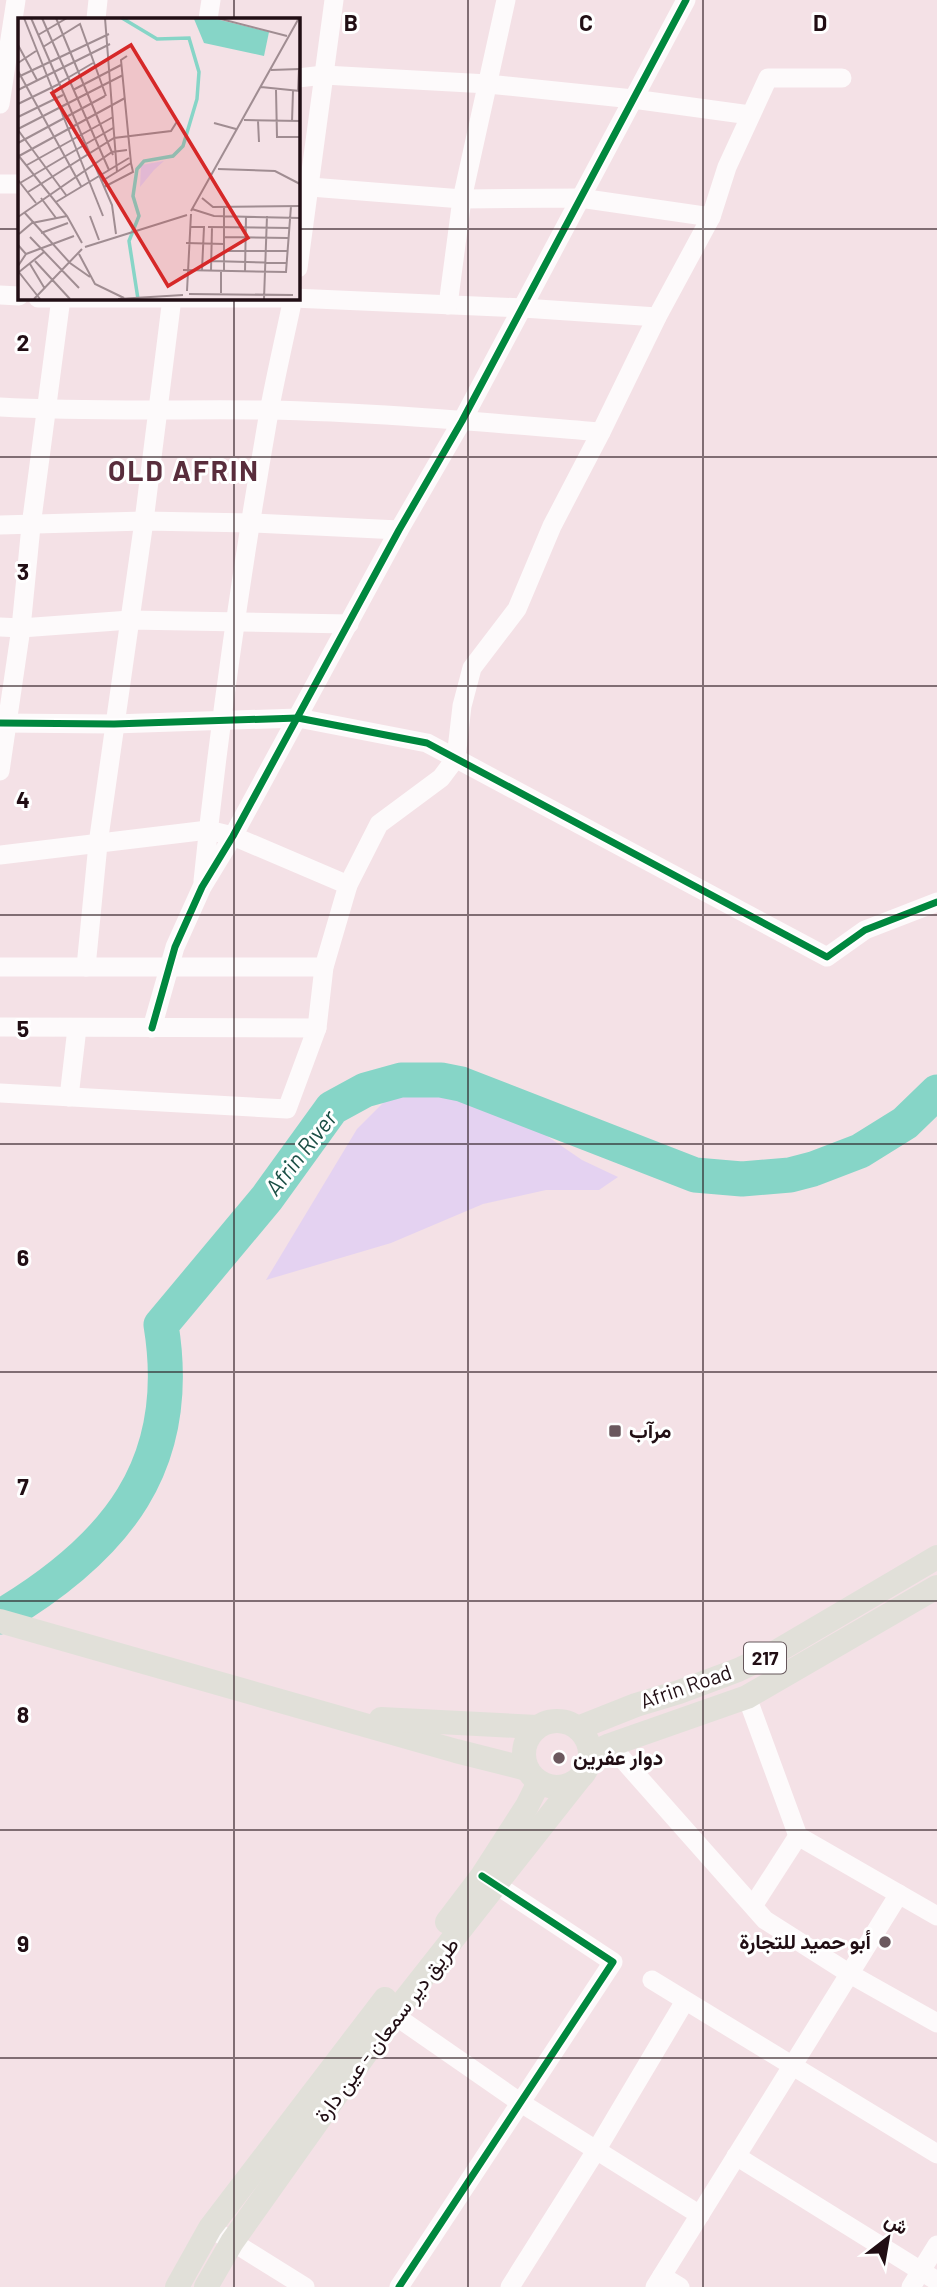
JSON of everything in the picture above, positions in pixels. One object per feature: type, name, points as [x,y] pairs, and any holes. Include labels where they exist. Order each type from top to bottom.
[{"type":"main road","name":"Afrin Road","points":[[578,1728],[726,1674],[775,1653],[937,1557]]},
{"type":"main road","name":"Afrin Road","points":[[600,1750],[747,1697],[937,1587]]},
{"type":"main road","name":"217","points":[[0,1621],[456,1751],[533,1775],[547,1786],[563,1787],[578,1780]]},
{"type":"main road","name":"217","points":[[342,1717],[537,1727],[558,1721],[578,1728]]},
{"type":"main road","points":[[533,1775],[524,1760],[526,1742],[537,1727]]},
{"type":"main road","points":[[578,1728],[589,1745],[600,1750],[578,1780]]},
{"type":"main road","name":"طريق دير سمعان - عين دارة","points":[[490,1880],[527,1806],[533,1775]]},
{"type":"main road","name":"طريق دير سمعان - عين دارة","points":[[177,2287],[211,2228],[490,1880],[578,1780]]},
{"type":"main road","name":"طريق دير سمعان - عين دارة","points":[[206,2287],[232,2242],[387,2010]]},
{"type":"street","points":[[0,104],[8,74],[16,0]]},
{"type":"street","points":[[96,18],[99,0]]},
{"type":"street","points":[[208,18],[211,0]]},
{"type":"street","points":[[299,252],[303,187],[324,75],[334,0]]},
{"type":"street","points":[[448,305],[462,199],[506,0]]},
{"type":"street","points":[[152,1028],[176,947],[202,887],[233,836],[399,530],[462,421],[686,0]]},
{"type":"street","points":[[299,78],[324,75],[488,84],[633,99],[750,115]]},
{"type":"street","points":[[0,1093],[287,1109],[317,1028],[324,967],[348,885],[379,824],[441,778],[456,758],[462,706],[472,668],[517,609],[552,526],[657,317],[711,217],[727,167],[768,78],[842,78]]},
{"type":"street","points":[[0,184],[18,184]]},
{"type":"street","points":[[303,187],[462,199],[580,198],[711,217]]},
{"type":"street","points":[[0,295],[18,296]]},
{"type":"street","points":[[299,298],[657,317]]},
{"type":"street","points":[[0,771],[3,723],[21,628],[61,299]]},
{"type":"street","points":[[86,967],[98,845],[144,521],[172,299]]},
{"type":"street","points":[[202,887],[222,722],[269,410],[293,299]]},
{"type":"street","points":[[0,407],[46,410],[269,410],[601,432]]},
{"type":"street","points":[[0,525],[144,521],[399,530]]},
{"type":"street","points":[[0,627],[21,628],[130,620],[349,624]]},
{"type":"street","points":[[3,723],[114,724],[298,718],[427,743],[827,957],[864,930],[937,902]]},
{"type":"street","points":[[0,855],[208,830],[233,836],[348,885]]},
{"type":"street","points":[[0,967],[324,967]]},
{"type":"street","points":[[0,1027],[317,1028]]},
{"type":"street","points":[[69,1097],[77,1028]]},
{"type":"street","points":[[747,1697],[798,1836],[937,1916]]},
{"type":"street","points":[[600,1750],[765,1920],[850,1974],[937,2023]]},
{"type":"street","points":[[753,1906],[798,1836]]},
{"type":"street","points":[[400,2287],[613,1962],[490,1880]]},
{"type":"street","points":[[680,2287],[659,2282],[899,1894]]},
{"type":"street","points":[[652,1980],[937,2154]]},
{"type":"street","points":[[510,2287],[597,2149],[685,2001]]},
{"type":"street","points":[[387,2010],[521,2103],[700,2215]]},
{"type":"street","points":[[736,2156],[923,2280],[937,2245]]},
{"type":"street","points":[[211,2228],[305,2287]]},
{"type":"shaded area","points":[[439,1085],[544,1134],[582,1160],[618,1177],[599,1190],[546,1190],[483,1204],[391,1243],[266,1280],[357,1129],[389,1097]]},
{"type":"waterway","name":"Afrin Rıver","points":[[0,1617],[77,1562],[108,1531],[133,1498],[151,1461],[162,1420],[165,1375],[161,1325],[267,1198],[332,1108],[365,1090],[401,1080],[441,1080],[461,1084],[695,1175],[742,1179],[790,1175],[860,1151],[905,1123],[937,1092]]},
{"type":"cycle path","points":[[152,1028],[175,947],[202,887],[233,836],[399,530],[462,421],[686,0]]},
{"type":"cycle path","points":[[0,723],[114,724],[298,718],[427,743],[827,957],[865,930],[937,902]]},
{"type":"cycle path","points":[[399,2287],[613,1962],[482,1876]]},
{"type":"place","name":"مرآب","points":[[615,1431]]},
{"type":"place","name":"دوار عفرين","points":[[559,1758]]},
{"type":"place","name":"أبو حميد للتجارة","points":[[885,1942]]},
{"type":"district","name":"OLD AFRIN","points":[[184,471]]}]
